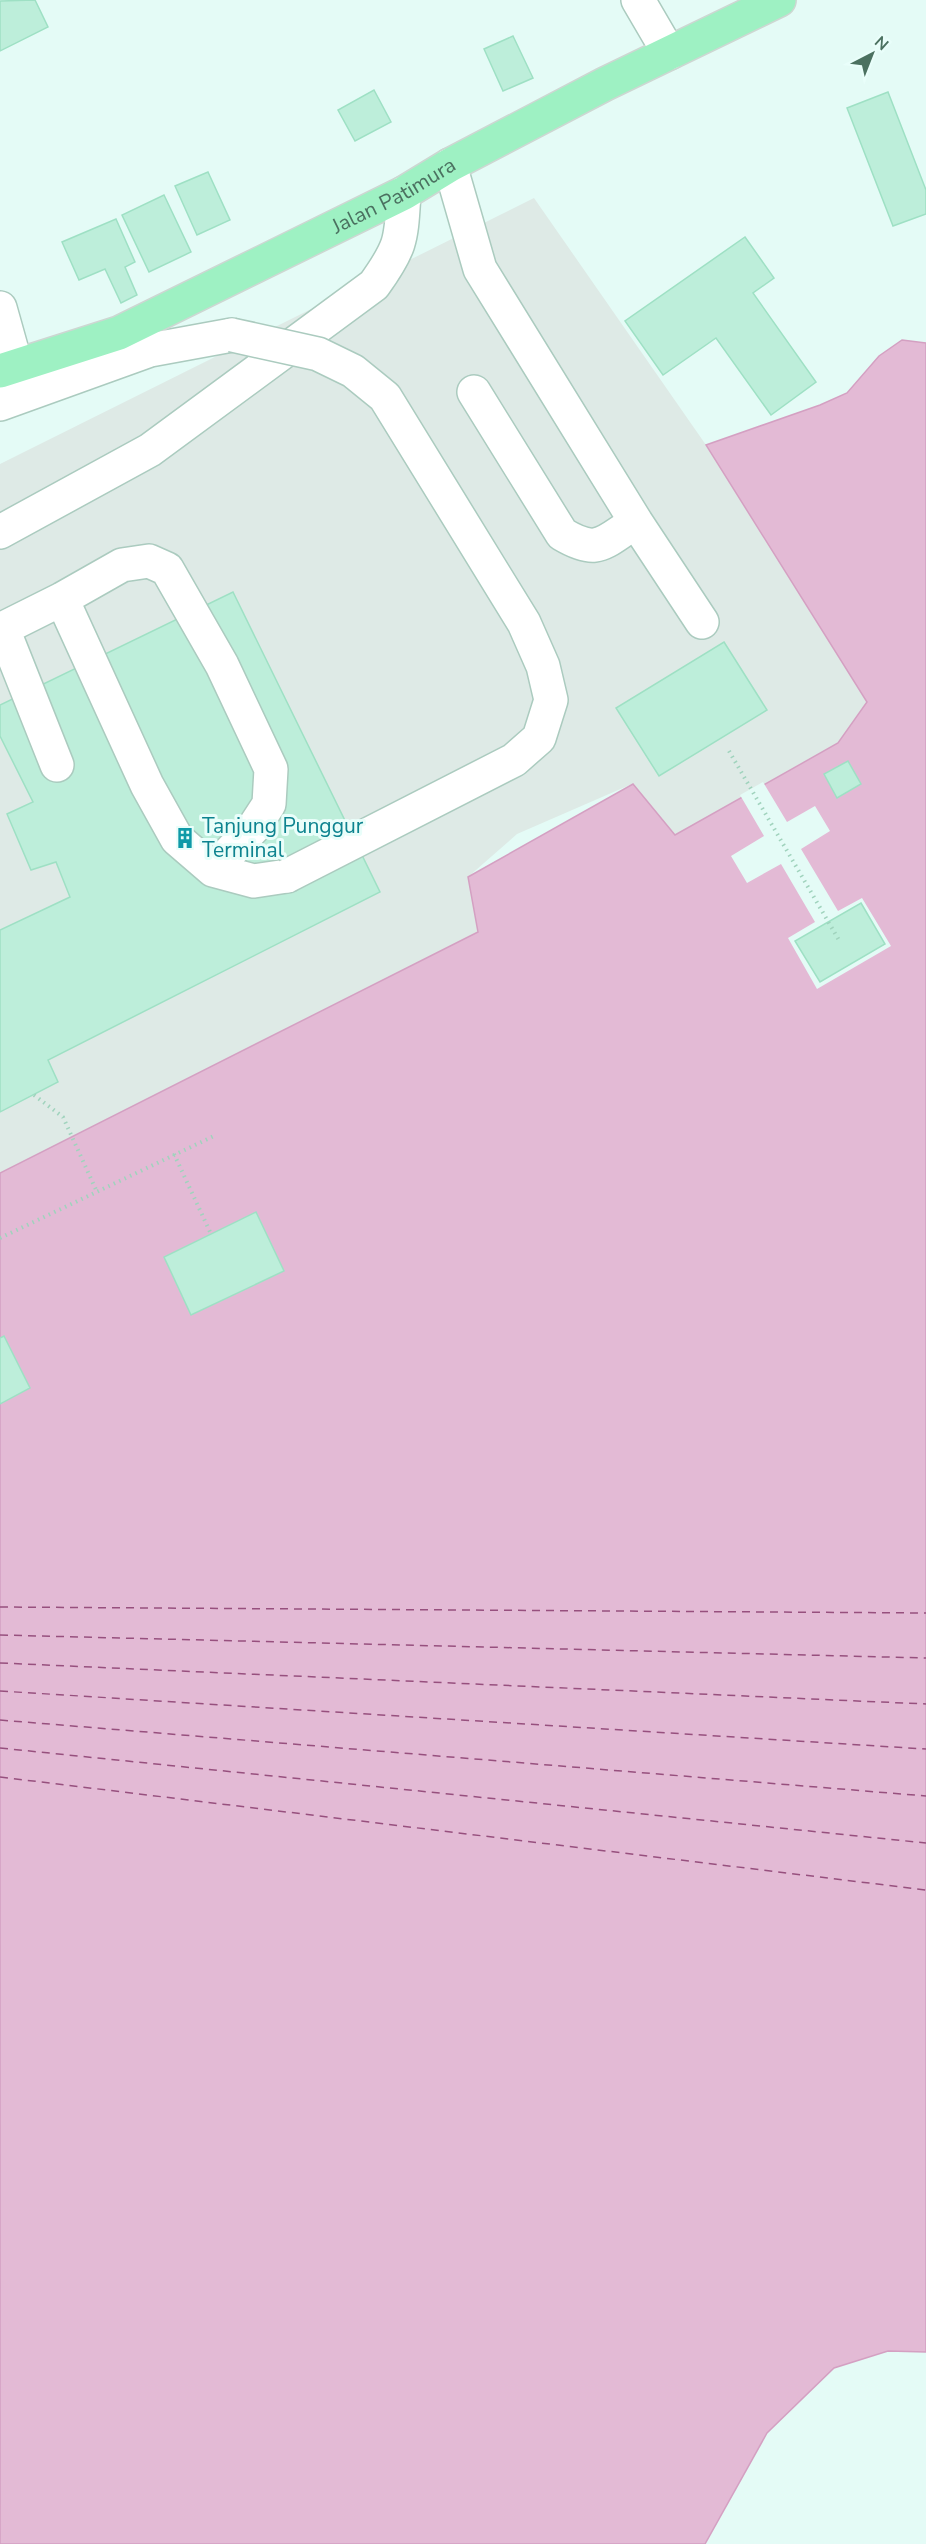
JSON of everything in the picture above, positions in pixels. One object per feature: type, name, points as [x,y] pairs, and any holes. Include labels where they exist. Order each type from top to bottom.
[{"type":"highway","name":"Jalan Patimura","points":[[8,368],[119,333],[405,193],[450,165],[605,84],[779,0]]},
{"type":"lane","points":[[638,0],[669,53]]},
{"type":"lane","points":[[450,165],[480,269],[636,522],[702,622]]},
{"type":"lane","points":[[0,532],[150,450],[374,285],[394,256],[401,238],[405,193]]},
{"type":"lane","points":[[0,308],[8,368]]},
{"type":"lane","points":[[0,404],[150,350],[232,335],[318,354],[353,371],[385,397],[524,622],[543,666],[551,700],[539,738],[514,760],[287,876],[254,881],[213,870],[177,839],[147,785],[62,599]]},
{"type":"lane","points":[[474,392],[562,534],[580,545],[596,547],[636,522]]},
{"type":"lane","points":[[57,765],[1,629],[62,599],[122,565],[149,561],[167,569],[222,665],[272,769],[269,804],[254,827],[213,870]]},
{"type":"path","points":[[729,752],[840,942]]},
{"type":"path","points":[[34,1095],[63,1117],[97,1192]]},
{"type":"path","points":[[0,1238],[214,1136]]},
{"type":"path","points":[[174,1154],[211,1234]]},
{"type":"shaded area","points":[[534,198],[706,445],[867,702],[838,743],[675,835],[632,784],[517,834],[468,877],[478,932],[0,1173],[0,464]]},
{"type":"shaded area","points":[[902,340],[926,343],[926,2352],[888,2351],[834,2368],[767,2433],[705,2544],[0,2544],[0,1173],[478,932],[468,877],[633,784],[675,835],[838,743],[867,702],[706,445],[820,405],[847,393],[879,356]]},
{"type":"pier","points":[[763,782],[787,822],[815,806],[830,831],[801,849],[838,911],[862,898],[891,946],[817,989],[788,938],[815,922],[781,864],[747,883],[731,856],[764,836],[740,795]]},
{"type":"building","points":[[35,0],[48,27],[0,51],[0,1]]},
{"type":"building","points":[[513,36],[533,78],[503,91],[484,49]]},
{"type":"building","points":[[374,90],[391,122],[355,141],[338,110]]},
{"type":"building","points":[[888,92],[926,190],[926,214],[893,226],[847,108]]},
{"type":"building","points":[[208,172],[230,220],[197,235],[175,186]]},
{"type":"building","points":[[164,195],[191,252],[149,272],[122,215]]},
{"type":"building","points":[[116,219],[135,262],[125,267],[137,295],[121,303],[105,269],[79,280],[62,242]]},
{"type":"building","points":[[745,237],[774,278],[753,293],[816,382],[771,415],[716,338],[663,375],[625,321]]},
{"type":"building","name":"Tanjung Punggur Terminal","points":[[233,592],[380,892],[48,1060],[58,1082],[0,1112],[0,930],[70,897],[56,862],[31,870],[7,814],[33,802],[0,736],[0,705]]},
{"type":"building","points":[[724,642],[767,710],[659,776],[616,708]]},
{"type":"building","points":[[848,761],[861,784],[837,798],[824,774]]},
{"type":"building","points":[[861,903],[885,944],[820,982],[795,941]]},
{"type":"building","points":[[256,1212],[284,1271],[191,1315],[164,1257]]},
{"type":"building","points":[[4,1336],[30,1388],[0,1404],[0,1338]]},
{"type":"ferry route","points":[[0,1607],[926,1613]]},
{"type":"ferry route","points":[[0,1635],[926,1658]]},
{"type":"ferry route","points":[[0,1663],[926,1704]]},
{"type":"ferry route","points":[[0,1691],[926,1749]]},
{"type":"ferry route","points":[[0,1720],[926,1796]]},
{"type":"ferry route","points":[[0,1748],[926,1843]]},
{"type":"ferry route","points":[[0,1777],[926,1890]]},
{"type":"place","name":"Tanjung Punggur Terminal","points":[[185,838]]}]
